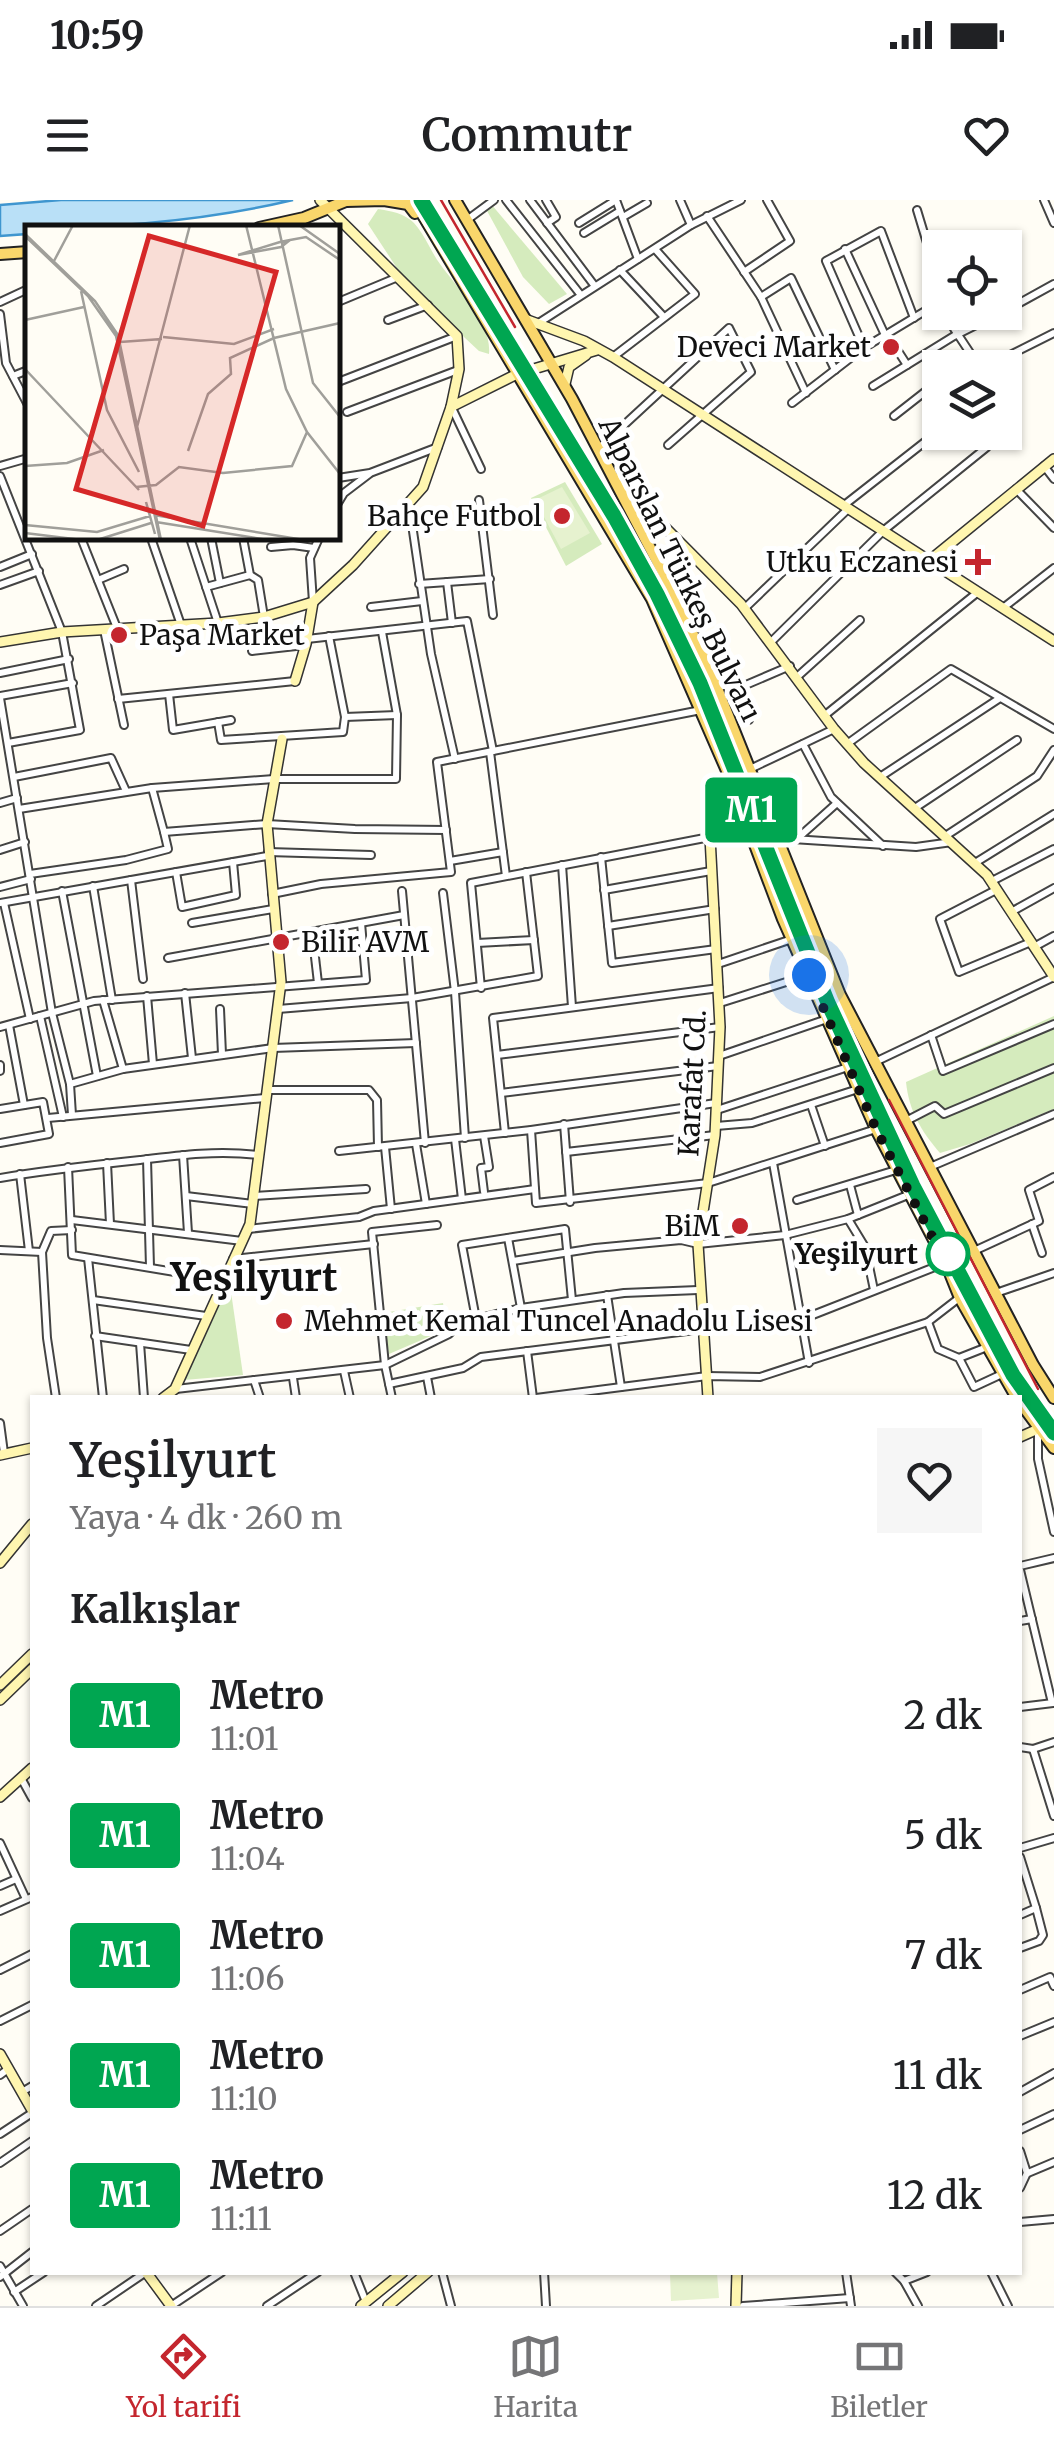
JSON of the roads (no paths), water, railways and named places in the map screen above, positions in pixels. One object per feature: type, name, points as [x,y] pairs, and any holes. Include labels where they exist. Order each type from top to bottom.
[{"type":"main road","points":[[0,642],[62,632],[218,623],[264,617],[313,602],[423,487],[451,407],[459,369],[457,336],[320,200]]},
{"type":"main road","points":[[271,225],[332,211],[347,201],[384,200],[408,204],[436,238]]},
{"type":"main road","name":"Alparslan Türkeş Bulvarı","points":[[414,200],[652,599],[728,774],[792,939],[876,1129],[946,1263],[960,1298],[1015,1395]]},
{"type":"main road","name":"Alparslan Türkeş Bulvarı","points":[[461,207],[612,474],[711,673],[840,996],[1054,1398]]},
{"type":"main road","points":[[0,254],[25,252]]},
{"type":"main road","points":[[522,318],[584,340],[613,357],[1054,641]]},
{"type":"main road","points":[[451,407],[518,374],[598,350]]},
{"type":"main road","points":[[565,386],[569,367],[598,350]]},
{"type":"main road","points":[[930,561],[1054,459]]},
{"type":"main road","points":[[612,474],[744,608],[847,744],[975,862],[1054,977]]},
{"type":"main road","points":[[295,681],[307,642],[313,602]]},
{"type":"main road","points":[[171,1394],[248,1229],[253,1200],[280,984],[267,824],[282,738]]},
{"type":"main road","name":"Karafat Cd.","points":[[708,1395],[698,1244],[715,1130],[720,1027],[710,837],[719,784],[728,774]]},
{"type":"main road","name":"Alparslan Türkeş Bulvarı","points":[[1022,1406],[1054,1448]]},
{"type":"main road","points":[[1022,1435],[1038,1429]]},
{"type":"main road","points":[[2,1454],[30,1448]]},
{"type":"main road","points":[[1,1558],[30,1526]]},
{"type":"main road","points":[[0,1685],[30,1656]]},
{"type":"main road","points":[[0,1700],[30,1671]]},
{"type":"main road","points":[[0,1797],[30,1770]]},
{"type":"main road","points":[[0,2054],[4,2072],[30,2107]]},
{"type":"main road","points":[[148,2275],[171,2306]]},
{"type":"main road","points":[[364,2304],[399,2275]]},
{"type":"main road","points":[[388,2306],[424,2275]]},
{"type":"main road","points":[[737,2275],[740,2306]]},
{"type":"street","points":[[461,207],[494,200]]},
{"type":"street","points":[[506,200],[580,294]]},
{"type":"street","points":[[530,200],[594,285]]},
{"type":"street","points":[[546,200],[556,217],[547,223]]},
{"type":"street","points":[[578,223],[616,200],[638,259]]},
{"type":"street","points":[[680,200],[691,225]]},
{"type":"street","points":[[536,324],[691,225],[741,200]]},
{"type":"street","points":[[744,272],[790,241],[766,200]]},
{"type":"street","points":[[1044,200],[1054,223]]},
{"type":"street","points":[[584,233],[647,202]]},
{"type":"street","points":[[916,210],[922,230]]},
{"type":"street","points":[[707,216],[761,298],[806,392]]},
{"type":"street","points":[[864,348],[826,261],[845,249],[880,232],[914,318]]},
{"type":"street","points":[[613,357],[695,294],[655,248]]},
{"type":"street","points":[[845,249],[886,334],[907,365]]},
{"type":"street","points":[[620,270],[663,316]]},
{"type":"street","points":[[340,301],[399,277]]},
{"type":"street","points":[[761,298],[792,278],[835,370]]},
{"type":"street","points":[[1022,302],[1054,284]]},
{"type":"street","points":[[0,302],[25,290]]},
{"type":"street","points":[[388,320],[429,304]]},
{"type":"street","points":[[0,314],[6,363],[25,400]]},
{"type":"street","points":[[792,403],[864,348],[922,315]]},
{"type":"street","points":[[598,449],[729,328],[752,372],[668,445]]},
{"type":"street","points":[[956,330],[969,350]]},
{"type":"street","points":[[872,386],[969,330]]},
{"type":"street","points":[[1018,350],[1054,332]]},
{"type":"street","points":[[340,381],[457,336]]},
{"type":"street","points":[[347,412],[459,369]]},
{"type":"street","points":[[13,376],[25,371]]},
{"type":"street","points":[[894,416],[922,394]]},
{"type":"street","points":[[451,407],[481,469]]},
{"type":"street","points":[[744,608],[846,508],[922,445]]},
{"type":"street","points":[[340,478],[370,473],[439,447]]},
{"type":"street","points":[[771,642],[883,531],[983,450]]},
{"type":"street","points":[[0,466],[25,459]]},
{"type":"street","points":[[1044,466],[1054,479]]},
{"type":"street","points":[[340,500],[370,473]]},
{"type":"street","points":[[0,476],[25,537]]},
{"type":"street","points":[[1016,489],[1054,528]]},
{"type":"street","points":[[479,500],[493,615]]},
{"type":"street","points":[[409,502],[426,626],[455,758]]},
{"type":"street","points":[[8,742],[80,730],[62,632],[26,540]]},
{"type":"street","points":[[82,540],[117,630]]},
{"type":"street","points":[[152,540],[181,627]]},
{"type":"street","points":[[191,540],[218,623]]},
{"type":"street","points":[[211,540],[220,583]]},
{"type":"street","points":[[243,540],[250,575]]},
{"type":"street","points":[[313,602],[310,558],[317,540]]},
{"type":"street","points":[[272,548],[314,548]]},
{"type":"street","points":[[0,566],[32,554]]},
{"type":"street","points":[[1003,608],[1054,568]]},
{"type":"street","points":[[98,580],[124,569]]},
{"type":"street","points":[[0,585],[39,571]]},
{"type":"street","points":[[206,587],[250,575],[258,580],[264,617]]},
{"type":"street","points":[[419,584],[490,579]]},
{"type":"street","points":[[447,582],[452,623]]},
{"type":"street","points":[[824,716],[978,592]]},
{"type":"street","points":[[371,606],[422,601]]},
{"type":"street","points":[[797,677],[860,620]]},
{"type":"street","points":[[252,651],[329,636],[466,621],[491,751],[506,876]]},
{"type":"street","points":[[104,630],[124,725]]},
{"type":"street","points":[[19,809],[152,788],[274,779],[396,779],[396,715],[382,632]]},
{"type":"street","points":[[218,722],[221,740],[343,732],[345,717],[329,636]]},
{"type":"street","points":[[0,673],[69,659]]},
{"type":"street","points":[[749,720],[741,687],[790,666]]},
{"type":"street","points":[[847,744],[951,669],[1054,729]]},
{"type":"street","points":[[118,698],[295,681]]},
{"type":"street","points":[[68,1116],[70,1084],[52,1013],[0,697],[74,683]]},
{"type":"street","points":[[169,694],[173,730],[231,720]]},
{"type":"street","points":[[880,778],[1000,698]]},
{"type":"street","points":[[271,894],[321,884],[451,872],[436,762],[701,710]]},
{"type":"street","points":[[345,717],[396,715]]},
{"type":"street","points":[[749,770],[834,729]]},
{"type":"street","points":[[915,808],[1016,740]]},
{"type":"street","points":[[803,744],[837,803],[884,846]]},
{"type":"street","points":[[777,838],[916,848],[950,839],[1037,776],[1054,750]]},
{"type":"street","points":[[14,777],[111,758],[126,791]]},
{"type":"street","points":[[0,887],[31,876],[168,849],[152,788]]},
{"type":"street","points":[[0,803],[17,798]]},
{"type":"street","points":[[798,838],[837,803]]},
{"type":"street","points":[[975,862],[1054,814]]},
{"type":"street","points":[[164,832],[267,824],[355,830],[446,830]]},
{"type":"street","points":[[482,988],[471,883],[710,837]]},
{"type":"street","points":[[0,850],[25,842]]},
{"type":"street","points":[[1054,849],[940,920],[959,972],[1054,936]]},
{"type":"street","points":[[450,862],[503,852]]},
{"type":"street","points":[[30,1019],[2,903],[267,854],[371,854]]},
{"type":"street","points":[[600,858],[612,963],[716,949]]},
{"type":"street","points":[[176,872],[182,906],[236,895],[232,862]]},
{"type":"street","points":[[562,865],[572,1007]]},
{"type":"street","points":[[604,890],[712,871]]},
{"type":"street","points":[[277,1009],[412,998],[538,976],[526,872]]},
{"type":"street","points":[[131,880],[143,979]]},
{"type":"street","points":[[93,886],[112,1000]]},
{"type":"street","points":[[1011,912],[1054,888]]},
{"type":"street","points":[[62,891],[97,1076]]},
{"type":"street","points":[[402,891],[426,1204]]},
{"type":"street","points":[[442,894],[455,992],[465,1138]]},
{"type":"street","points":[[192,923],[273,909]]},
{"type":"street","points":[[608,926],[714,909]]},
{"type":"street","points":[[168,958],[404,915]]},
{"type":"street","points":[[0,1027],[103,1000],[366,980],[361,922]]},
{"type":"street","points":[[312,931],[318,983]]},
{"type":"street","points":[[718,964],[792,939]]},
{"type":"street","points":[[477,943],[534,940]]},
{"type":"street","points":[[720,1003],[809,975]]},
{"type":"street","points":[[875,1062],[1054,977]]},
{"type":"street","points":[[505,1133],[493,1018],[720,988]]},
{"type":"street","points":[[184,993],[192,1058]]},
{"type":"street","points":[[147,996],[153,1064]]},
{"type":"street","points":[[103,1000],[123,1068]]},
{"type":"street","points":[[220,1008],[222,1054]]},
{"type":"street","points":[[40,1016],[68,1116]]},
{"type":"street","points":[[501,1094],[719,1061],[827,1020]]},
{"type":"street","points":[[9,1024],[24,1105]]},
{"type":"street","points":[[931,1035],[943,1070],[1054,1024]]},
{"type":"street","points":[[497,1056],[720,1027]]},
{"type":"street","points":[[70,1084],[123,1068],[273,1048],[416,1044]]},
{"type":"street","points":[[339,1151],[717,1106],[848,1067]]},
{"type":"street","points":[[906,1121],[935,1106],[944,1114],[1054,1068]]},
{"type":"street","points":[[566,1152],[752,1124],[858,1088]]},
{"type":"street","points":[[48,1118],[265,1094],[368,1090],[377,1100],[391,1209]]},
{"type":"street","points":[[0,1109],[43,1102],[49,1134],[0,1144]]},
{"type":"street","points":[[810,1105],[825,1146]]},
{"type":"street","points":[[930,1168],[1054,1114]]},
{"type":"street","points":[[564,1124],[570,1202]]},
{"type":"street","points":[[531,1130],[536,1203],[708,1183],[876,1129]]},
{"type":"street","points":[[484,1136],[488,1167],[482,1168],[484,1192]]},
{"type":"street","points":[[455,1139],[462,1199]]},
{"type":"street","points":[[0,1178],[183,1154],[258,1155]]},
{"type":"street","points":[[183,1154],[188,1233]]},
{"type":"street","points":[[147,1159],[150,1267]]},
{"type":"street","points":[[773,1162],[809,1363]]},
{"type":"street","points":[[107,1163],[110,1224]]},
{"type":"street","points":[[68,1167],[72,1255],[223,1280]]},
{"type":"street","points":[[797,1200],[896,1170]]},
{"type":"street","points":[[20,1174],[29,1251]]},
{"type":"street","points":[[974,1251],[1039,1221],[1030,1190],[1054,1177]]},
{"type":"street","points":[[850,1185],[858,1215]]},
{"type":"street","points":[[248,1229],[358,1217],[535,1189]]},
{"type":"street","points":[[186,1196],[253,1200],[366,1190]]},
{"type":"street","points":[[513,1261],[680,1240],[698,1244],[785,1235],[848,1219],[908,1195]]},
{"type":"street","points":[[848,1219],[865,1247],[874,1290]]},
{"type":"street","points":[[72,1220],[242,1240]]},
{"type":"street","points":[[1032,1224],[1042,1253]]},
{"type":"street","points":[[391,1395],[372,1232],[437,1226]]},
{"type":"street","points":[[476,1319],[462,1244],[565,1229],[572,1300]]},
{"type":"street","points":[[56,1395],[47,1338],[42,1252],[52,1230],[72,1230]]},
{"type":"street","points":[[508,1238],[521,1308]]},
{"type":"street","points":[[233,1259],[374,1244]]},
{"type":"street","points":[[0,1250],[42,1252]]},
{"type":"street","points":[[88,1258],[102,1395]]},
{"type":"street","points":[[800,1320],[946,1263]]},
{"type":"street","points":[[996,1293],[1054,1273]]},
{"type":"street","points":[[171,1394],[385,1365],[449,1334],[461,1322],[521,1308],[608,1295],[698,1290]]},
{"type":"street","points":[[608,1295],[620,1387]]},
{"type":"street","points":[[557,1395],[707,1376],[760,1377],[928,1322],[960,1298]]},
{"type":"street","points":[[93,1300],[206,1316]]},
{"type":"street","points":[[928,1322],[938,1349],[959,1358],[974,1387],[1002,1374]]},
{"type":"street","points":[[389,1384],[462,1368],[482,1357],[704,1328]]},
{"type":"street","points":[[96,1336],[191,1350]]},
{"type":"street","points":[[140,1343],[144,1395]]},
{"type":"street","points":[[959,1358],[988,1347]]},
{"type":"street","points":[[526,1351],[533,1395]]},
{"type":"street","points":[[344,1371],[349,1395]]},
{"type":"street","points":[[427,1377],[430,1395]]},
{"type":"street","points":[[293,1378],[296,1395]]},
{"type":"street","points":[[254,1380],[259,1395]]},
{"type":"street","points":[[198,1388],[200,1395]]},
{"type":"street","points":[[0,1424],[2,1454]]},
{"type":"street","points":[[1038,1429],[1038,1460],[1054,1532]]},
{"type":"street","points":[[1022,1567],[1054,1558]]},
{"type":"street","points":[[1022,1576],[1053,1702],[1022,1708]]},
{"type":"street","points":[[1022,1621],[1032,1619]]},
{"type":"street","points":[[1022,1747],[1033,1749],[1054,1742]]},
{"type":"street","points":[[1033,1749],[1054,1816]]},
{"type":"street","points":[[22,1778],[30,1794]]},
{"type":"street","points":[[1022,1847],[1054,1838]]},
{"type":"street","points":[[0,1911],[29,1898],[1,1847]]},
{"type":"street","points":[[0,1886],[16,1879]]},
{"type":"street","points":[[1022,1947],[1039,1941],[1043,1934],[1023,1881]]},
{"type":"street","points":[[1022,1913],[1036,1908]]},
{"type":"street","points":[[0,1970],[30,1955]]},
{"type":"street","points":[[1022,1989],[1050,1977],[1054,1986]]},
{"type":"street","points":[[0,2022],[30,2007]]},
{"type":"street","points":[[1022,2035],[1054,2022]]},
{"type":"street","points":[[1022,2091],[1054,2073]]},
{"type":"street","points":[[22,2092],[30,2087]]},
{"type":"street","points":[[0,2134],[30,2112]]},
{"type":"street","points":[[1022,2129],[1054,2114]]},
{"type":"street","points":[[0,2163],[30,2142]]},
{"type":"street","points":[[1022,2158],[1027,2174]]},
{"type":"street","points":[[1022,2184],[1027,2174],[1054,2162]]},
{"type":"street","points":[[0,2231],[30,2210]]},
{"type":"street","points":[[1022,2222],[1054,2220]]},
{"type":"street","points":[[23,2306],[2,2272],[30,2253]]},
{"type":"street","points":[[14,2292],[40,2275]]},
{"type":"street","points":[[96,2306],[142,2275]]},
{"type":"street","points":[[171,2306],[218,2275]]},
{"type":"street","points":[[267,2306],[314,2275]]},
{"type":"street","points":[[355,2275],[364,2304]]},
{"type":"street","points":[[443,2275],[452,2306]]},
{"type":"street","points":[[544,2275],[546,2306]]},
{"type":"street","points":[[740,2306],[850,2302],[846,2275]]},
{"type":"street","points":[[898,2275],[918,2306]]},
{"type":"street","points":[[904,2280],[918,2275]]},
{"type":"street","points":[[992,2275],[1008,2306]]},
{"type":"water","points":[[61,200],[293,200],[128,225],[25,225],[25,234],[0,236],[0,205]]},
{"type":"railway","points":[[421,200],[657,594],[700,683],[828,1003],[913,1186],[1013,1375],[1054,1433]]},
{"type":"railway","points":[[441,200],[515,327]]},
{"type":"railway","points":[[889,1100],[1038,1389]]},
{"type":"metro line","name":"M1","points":[[421,200],[614,516],[657,594],[700,683],[828,1003],[913,1186],[984,1325],[1054,1433]]},
{"type":"place","name":"Deveci Market","points":[[891,347]]},
{"type":"place","name":"Bahçe Futbol","points":[[562,516]]},
{"type":"place","name":"Utku Eczanesi","points":[[978,562]]},
{"type":"place","name":"Paşa Market","points":[[119,635]]},
{"type":"place","name":"Bilir AVM","points":[[281,942]]},
{"type":"place","name":"BiM","points":[[740,1226]]},
{"type":"place","name":"Yeşilyurt","points":[[948,1254]]},
{"type":"place","name":"Mehmet Kemal Tuncel Anadolu Lisesi","points":[[284,1321]]},
{"type":"district","name":"Yeşilyurt","points":[[254,1278]]}]
